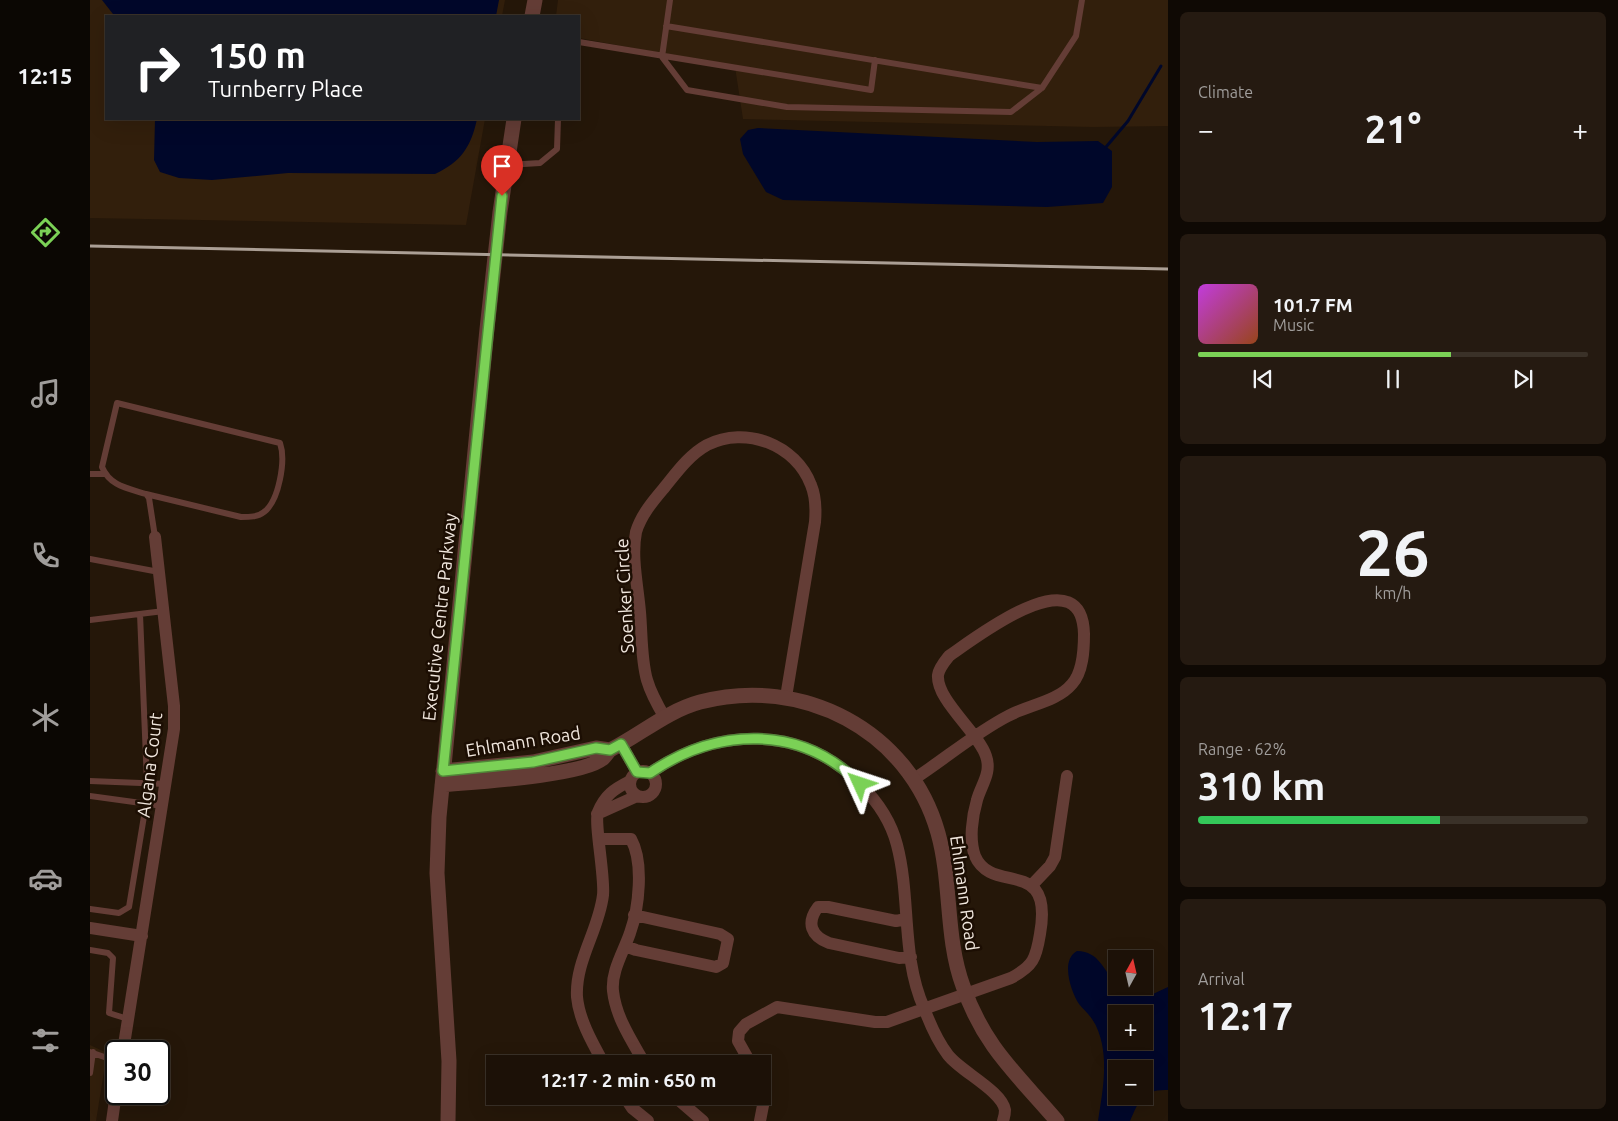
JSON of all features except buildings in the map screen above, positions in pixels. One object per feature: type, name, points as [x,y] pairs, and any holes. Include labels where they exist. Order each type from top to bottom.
[{"type":"street","points":[[532,15],[535,0]]},
{"type":"street","name":"Executive Centre Parkway","points":[[448,1121],[449,1060],[437,873],[442,778],[487,329],[514,120]]},
{"type":"street","name":"Soenker Circle","points":[[665,718],[647,678],[636,565],[636,534],[640,520],[650,505],[686,461],[708,444],[725,438],[756,439],[782,449],[805,472],[812,486],[816,503],[815,522],[786,697]]},
{"type":"street","name":"Algana Court","points":[[125,1040],[174,729],[174,706],[155,537]]},
{"type":"street","points":[[747,1055],[738,1041],[739,1032],[746,1024],[777,1006],[875,1022],[900,1018],[923,1008],[1011,978],[1027,969],[1035,959],[1044,909],[1042,898],[1031,886],[1018,878],[990,871],[977,861],[972,839],[977,798],[986,782],[987,759],[975,737],[940,686],[938,675],[943,663],[949,656],[1018,610],[1050,600],[1069,604],[1079,613],[1084,627],[1080,672],[1063,693],[1007,716],[975,737],[914,779]]},
{"type":"street","name":"Ehlmann Road","points":[[442,778],[533,762],[596,748],[615,747],[665,718],[699,702],[745,695],[786,697],[820,706],[856,722],[892,751],[914,779],[925,799],[938,834],[952,943],[966,994],[978,1023],[990,1044],[1008,1067],[1057,1121]]},
{"type":"street","points":[[597,814],[670,760],[704,747],[729,741],[754,738],[780,740],[804,746],[829,758],[850,773],[871,795],[887,819],[897,844],[911,957],[916,988],[923,1008],[949,1056],[1000,1099],[1005,1109],[1004,1121]]},
{"type":"street","points":[[615,747],[640,782]]},
{"type":"street","points":[[1031,886],[1050,866],[1055,857],[1067,776]]},
{"type":"street","points":[[600,1055],[581,1015],[577,997],[580,971],[599,915],[603,893],[597,814],[610,791],[640,782]]},
{"type":"street","points":[[600,839],[631,839],[636,848],[638,884],[634,915],[615,971],[613,989],[615,1003],[628,1034],[640,1055]]},
{"type":"street","points":[[906,919],[896,921],[828,907],[818,907],[813,914],[810,924],[812,933],[819,939],[829,943],[899,958],[911,957]]},
{"type":"street","points":[[625,946],[716,967],[723,963],[727,951],[728,939],[720,934],[634,915]]},
{"type":"street","points":[[90,928],[142,936]]},
{"type":"street","points":[[112,1121],[114,1105]]},
{"type":"street","points":[[630,1105],[648,1121]]},
{"type":"street","points":[[685,1105],[704,1121]]},
{"type":"street","points":[[760,1121],[763,1105]]},
{"type":"lane","points":[[670,0],[662,57],[687,90],[787,107],[1011,112],[1042,88],[1076,36],[1082,0]]},
{"type":"lane","points":[[666,26],[1042,88]]},
{"type":"lane","points":[[580,42],[870,90],[875,60]]},
{"type":"lane","points":[[507,165],[540,163],[556,149],[558,120]]},
{"type":"lane","points":[[117,403],[280,443],[283,450],[283,469],[271,505],[263,513],[256,516],[241,517],[146,494],[118,485],[105,474],[102,466],[117,403]]},
{"type":"lane","points":[[90,474],[105,474]]},
{"type":"lane","points":[[146,494],[149,498],[155,537]]},
{"type":"lane","points":[[90,560],[159,572]]},
{"type":"lane","points":[[90,620],[164,611]]},
{"type":"lane","points":[[140,614],[147,783]]},
{"type":"lane","points":[[90,781],[166,784]]},
{"type":"lane","points":[[90,796],[163,806]]},
{"type":"lane","points":[[90,909],[119,913],[129,907],[146,804]]},
{"type":"lane","points":[[90,950],[108,954],[113,958],[109,1013],[128,1019]]},
{"type":"lane","points":[[90,1073],[91,1052],[105,1057]]},
{"type":"shaded area","points":[[90,0],[505,0],[502,15],[105,15],[105,120],[485,120],[466,225],[90,218]]},
{"type":"shaded area","points":[[558,0],[1168,0],[1168,126],[1093,127],[743,119],[735,67],[580,38],[580,15],[556,15]]},
{"type":"shaded area","points":[[90,1045],[105,1052],[105,1065],[96,1121],[90,1121]]},
{"type":"water","points":[[102,0],[499,0],[496,15],[113,14]]},
{"type":"water","points":[[155,120],[477,120],[472,138],[464,152],[452,164],[435,174],[288,173],[212,180],[179,178],[160,172],[154,160]]},
{"type":"water","points":[[758,128],[1037,142],[1098,141],[1112,151],[1112,187],[1103,203],[1047,207],[783,200],[766,192],[743,154],[740,139],[748,130]]},
{"type":"water","points":[[1077,951],[1091,954],[1096,958],[1108,974],[1108,995],[1153,995],[1168,987],[1168,1090],[1153,1092],[1153,1060],[1108,1060],[1108,1105],[1138,1105],[1130,1121],[1098,1121],[1104,1073],[1102,1044],[1094,1022],[1079,1004],[1073,992],[1068,969],[1069,961]]},
{"type":"waterway","points":[[1106,147],[1128,121],[1161,66]]},
{"type":"railway","points":[[90,246],[1168,269]]},
{"type":"route","points":[[502,196],[443,771],[554,759],[596,748],[610,750],[621,744],[637,772],[650,773],[670,760],[704,747],[754,738],[780,740],[804,746],[829,758],[850,773],[860,784]]}]
